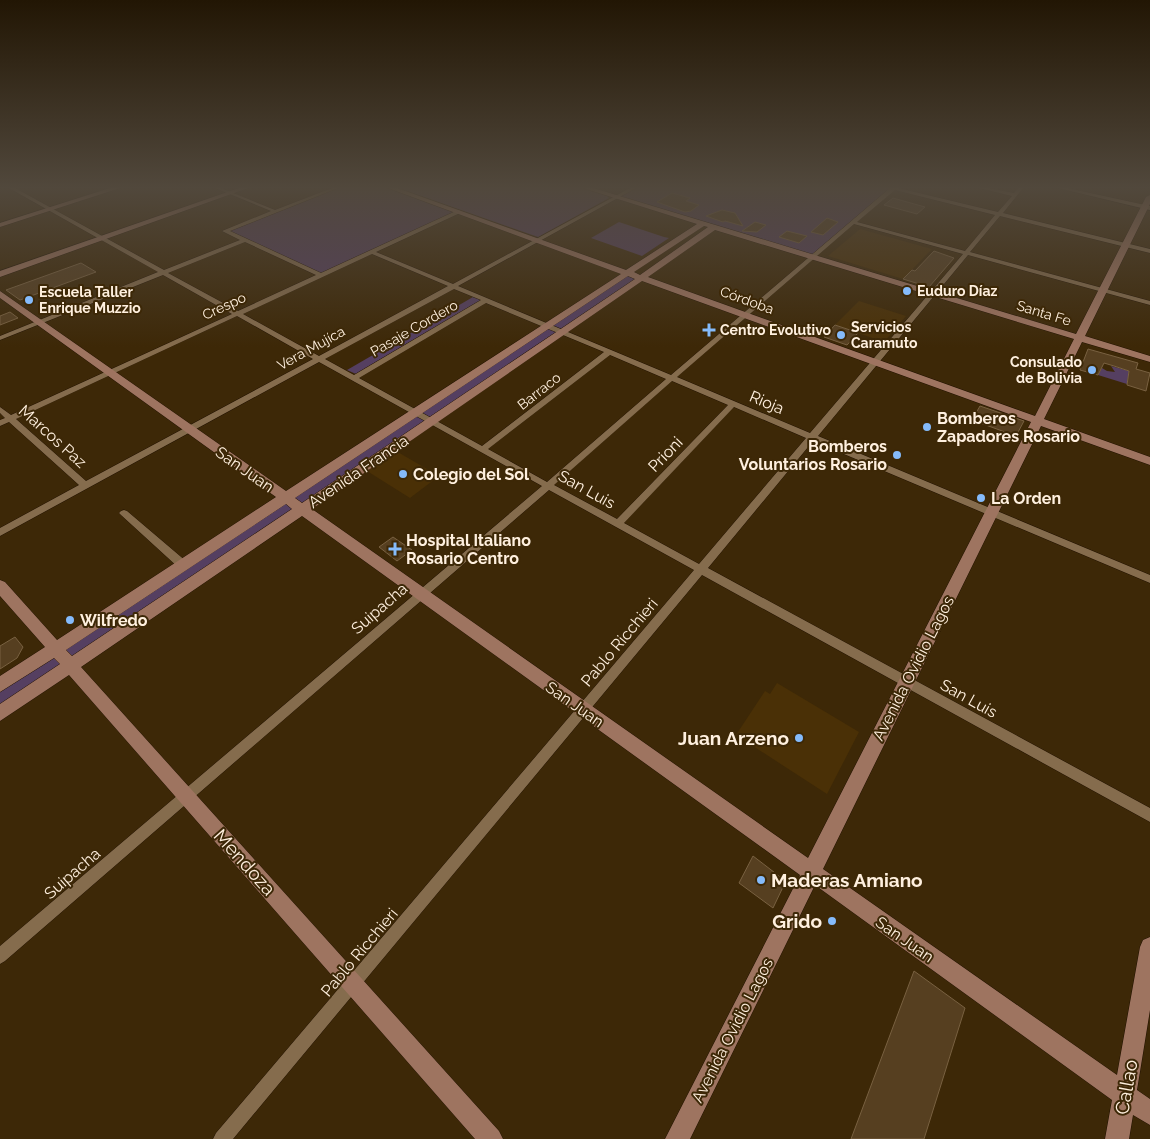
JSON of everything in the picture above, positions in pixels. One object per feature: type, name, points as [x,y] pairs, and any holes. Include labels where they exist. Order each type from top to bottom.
[{"type":"main road","points":[[0,274],[95,241]]},
{"type":"main road","name":"Córdoba","points":[[540,241],[1150,461]]},
{"type":"main road","name":"Avenida Francia","points":[[0,685],[676,241]]},
{"type":"main road","name":"Avenida Francia","points":[[0,713],[563,333],[694,241]]},
{"type":"main road","name":"Santa Fe","points":[[760,241],[1150,359]]},
{"type":"main road","name":"Avenida Ovidio Lagos","points":[[677,1139],[1127,241]]},
{"type":"main road","name":"San Juan","points":[[0,294],[1150,1114]]},
{"type":"main road","name":"Mendoza","points":[[0,586],[491,1139]]},
{"type":"main road","name":"Callao","points":[[1117,1139],[1150,947]]},
{"type":"street","name":"San Luis","points":[[105,241],[1150,815]]},
{"type":"street","points":[[0,338],[242,241]]},
{"type":"street","points":[[248,241],[321,275]]},
{"type":"street","name":"Crespo","points":[[0,424],[395,241]]},
{"type":"street","name":"Vera Mujíca","points":[[0,532],[535,241]]},
{"type":"street","name":"Suipacha","points":[[0,956],[548,486],[743,314],[831,241]]},
{"type":"street","points":[[923,241],[1150,304]]},
{"type":"street","name":"Pablo Ricchieri","points":[[222,1139],[976,241]]},
{"type":"street","points":[[1109,241],[1150,251]]},
{"type":"street","name":"Rioja","points":[[372,252],[1150,579]]},
{"type":"street","name":"Pasaje Cordero","points":[[354,378],[486,300]]},
{"type":"street","name":"Barraco","points":[[483,449],[609,352]]},
{"type":"street","name":"Prioni","points":[[618,524],[733,404]]},
{"type":"street","name":"Marcos Paz","points":[[0,409],[86,486]]},
{"type":"street","points":[[124,513],[183,565]]},
{"type":"shaded area","points":[[247,241],[395,241],[321,275]]},
{"type":"shaded area","points":[[600,241],[664,241],[642,256]]},
{"type":"shaded area","points":[[760,241],[831,241],[812,257]]},
{"type":"shaded area","points":[[846,241],[904,241],[932,249],[903,279],[828,256]]},
{"type":"shaded area","points":[[628,273],[641,278],[0,713],[0,685]]},
{"type":"shaded area","points":[[473,297],[481,300],[356,374],[347,370]]},
{"type":"shaded area","points":[[859,301],[906,316],[884,342],[835,325]]},
{"type":"shaded area","points":[[1111,366],[1129,371],[1127,384],[1098,375],[1102,368],[1115,372]]},
{"type":"shaded area","name":"Colegio del Sol","points":[[396,451],[439,476],[410,498],[367,471]]},
{"type":"shaded area","name":"Juan Arzeno","points":[[777,683],[859,732],[827,794],[736,735],[765,691],[770,694]]},
{"type":"building","points":[[934,251],[954,258],[929,287],[903,279],[912,270],[915,271]]},
{"type":"building","points":[[81,263],[96,272],[20,300],[6,290]]},
{"type":"building","points":[[10,312],[18,318],[0,325],[0,316]]},
{"type":"building","name":"Servicios Caramuto","points":[[835,325],[858,333],[847,345],[824,337]]},
{"type":"building","name":"Consulado de Bolivia","points":[[1088,349],[1138,363],[1136,369],[1150,373],[1146,391],[1127,385],[1129,371],[1114,366],[1104,363],[1098,375],[1080,370]]},
{"type":"building","points":[[980,406],[1024,421],[1016,436],[972,420]]},
{"type":"building","name":"Hospital Italiano Rosario Centro","points":[[393,537],[412,550],[397,561],[379,547]]},
{"type":"building","points":[[15,637],[23,647],[17,658],[0,669],[0,646]]},
{"type":"building","name":"Maderas Amiano","points":[[753,856],[779,876],[783,887],[773,908],[739,883]]},
{"type":"building","points":[[914,971],[965,1008],[924,1139],[851,1139]]},
{"type":"place","name":"Euduro Díaz","points":[[907,291]]},
{"type":"place","name":"Escuela Taller Enrique Muzzio","points":[[29,300]]},
{"type":"place","name":"Centro Evolutivo","points":[[709,330]]},
{"type":"place","name":"Servicios Caramuto","points":[[841,335]]},
{"type":"place","name":"Consulado de Bolivia","points":[[1092,370]]},
{"type":"place","name":"Bomberos Zapadores Rosario","points":[[927,427]]},
{"type":"place","name":"Bomberos Voluntarios Rosario","points":[[897,455]]},
{"type":"place","name":"Colegio del Sol","points":[[403,474]]},
{"type":"place","name":"La Orden","points":[[981,498]]},
{"type":"place","name":"Hospital Italiano Rosario Centro","points":[[395,549]]},
{"type":"place","name":"Wilfredo","points":[[70,620]]},
{"type":"place","name":"Juan Arzeno","points":[[799,738]]},
{"type":"place","name":"Maderas Amiano","points":[[761,880]]},
{"type":"place","name":"Grido","points":[[832,921]]}]
